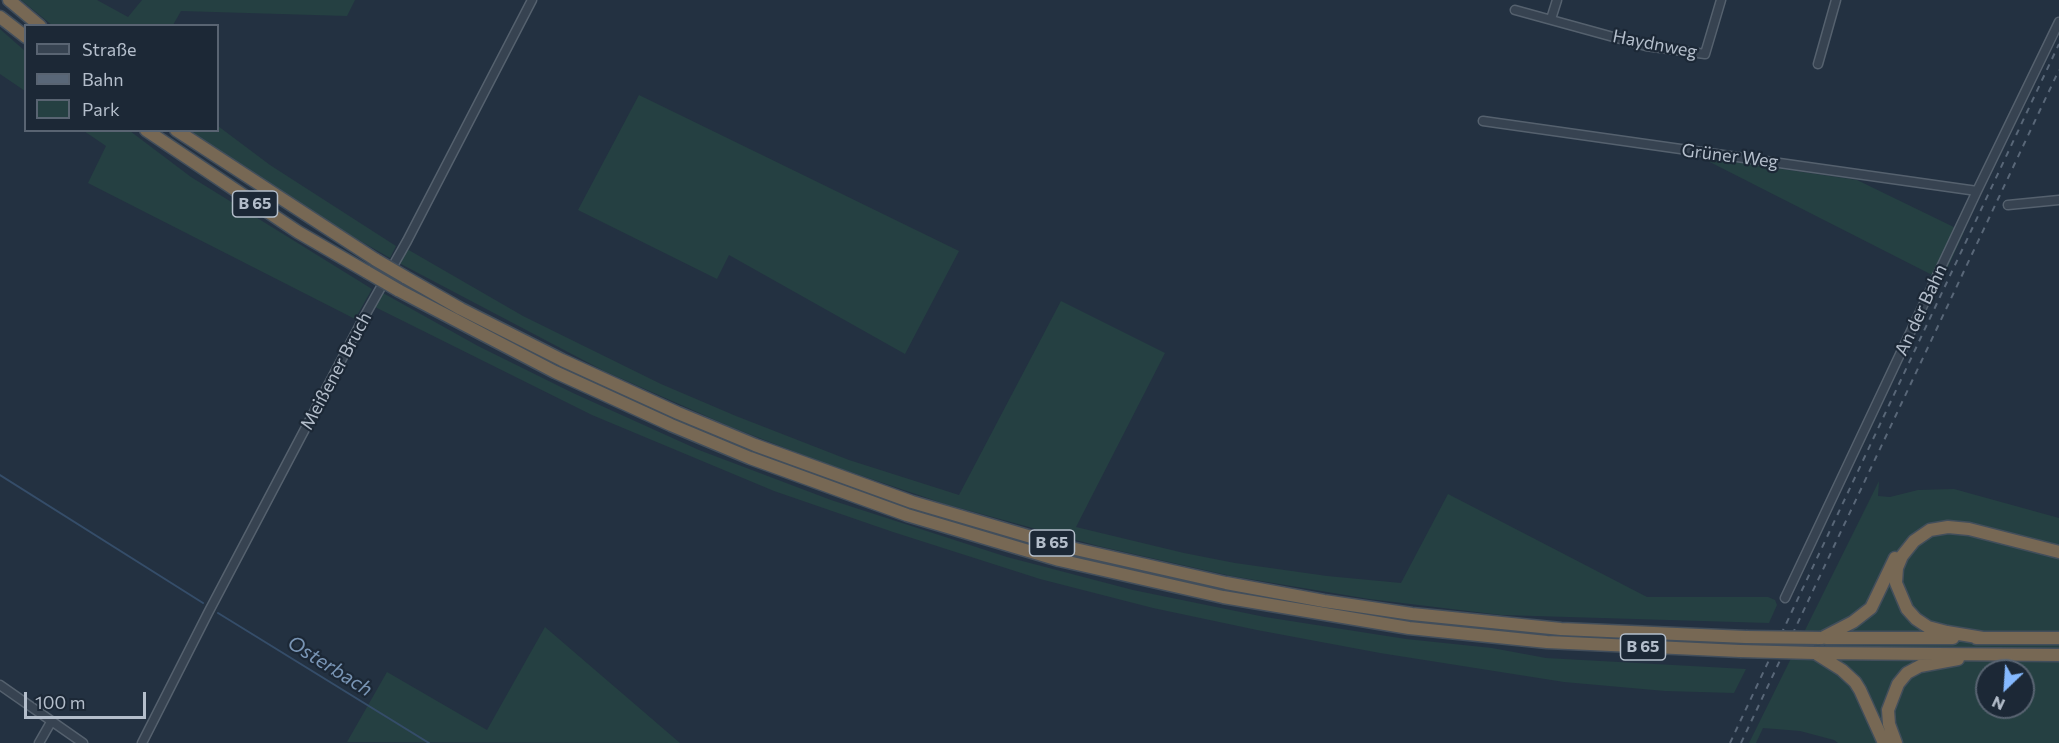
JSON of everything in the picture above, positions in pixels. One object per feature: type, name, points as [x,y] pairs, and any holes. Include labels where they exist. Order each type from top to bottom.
[{"type":"highway","points":[[9,0],[38,24]]},
{"type":"highway","points":[[0,16],[24,35]]},
{"type":"highway","name":"B 65","points":[[149,132],[298,232],[398,290],[555,372],[661,421],[750,458],[907,515],[1059,560],[1234,599],[1409,628],[1547,642],[1814,653],[2059,655]]},
{"type":"highway","name":"B 65","points":[[179,132],[376,260],[461,309],[562,360],[755,445],[912,502],[1062,546],[1226,583],[1314,599],[1412,614],[1561,629],[1746,637],[2059,638]]},
{"type":"highway","points":[[1821,638],[1853,622],[1871,608],[1897,554],[1910,537],[1929,526],[1946,522],[1967,524],[2059,546]]},
{"type":"highway","points":[[1983,638],[1928,627],[1907,609],[1896,583],[1897,568],[1902,556],[1914,541],[1930,530],[1948,527],[1969,529],[2059,552]]},
{"type":"highway","points":[[1814,653],[1842,670],[1855,682],[1884,743]]},
{"type":"highway","points":[[1896,743],[1889,724],[1888,710],[1898,684],[1907,673],[1920,666],[1983,655]]},
{"type":"street","name":"Meißener Bruch","points":[[142,743],[532,0]]},
{"type":"street","points":[[1551,19],[1557,0]]},
{"type":"street","name":"Haydnweg","points":[[1515,10],[1646,46],[1705,54],[1721,0]]},
{"type":"street","points":[[1818,64],[1836,0]]},
{"type":"street","name":"An der Bahn","points":[[1785,598],[1977,190],[2059,22]]},
{"type":"street","name":"Grüner Weg","points":[[1483,121],[1977,190]]},
{"type":"street","points":[[2008,205],[2059,200]]},
{"type":"street","points":[[0,685],[83,743]]},
{"type":"street","points":[[39,743],[51,722]]},
{"type":"green space","points":[[21,0],[97,0],[128,17],[142,0],[355,0],[347,16],[181,11],[174,24],[51,24]]},
{"type":"green space","points":[[0,29],[24,50],[24,90],[0,74]]},
{"type":"green space","points":[[639,95],[959,251],[905,354],[729,255],[717,279],[578,210]]},
{"type":"green space","points":[[219,127],[270,165],[396,246],[390,258],[322,219],[192,132],[219,132]]},
{"type":"green space","points":[[85,132],[131,132],[191,177],[372,289],[355,319],[88,183],[106,146]]},
{"type":"green space","points":[[1700,157],[1857,180],[1964,232],[1942,280]]},
{"type":"green space","points":[[407,249],[523,316],[661,384],[849,460],[959,495],[1061,301],[1165,353],[1076,527],[1235,563],[1327,576],[1401,583],[1448,494],[1647,597],[1768,597],[1775,600],[1777,605],[1769,623],[1501,615],[1369,599],[1231,576],[1098,546],[945,504],[824,463],[731,427],[604,371],[399,263]]},
{"type":"green space","points":[[383,293],[478,346],[573,393],[699,450],[831,500],[1007,557],[1133,590],[1265,617],[1406,639],[1492,648],[1546,658],[1746,669],[1734,693],[1665,691],[1564,682],[1380,653],[1257,630],[1153,608],[1040,579],[774,491],[592,415],[375,307]]},
{"type":"green space","points":[[1879,481],[1878,496],[1890,497],[1918,490],[1954,489],[2059,518],[2059,743],[1838,743],[1800,731],[1763,728],[1756,743],[1749,743]]},
{"type":"green space","points":[[545,627],[680,743],[347,742],[387,672],[487,730]]},
{"type":"waterway","name":"Osterbach","points":[[0,475],[203,603]]},
{"type":"waterway","name":"Osterbach","points":[[218,613],[429,743]]},
{"type":"railway","points":[[1730,743],[2059,44]]},
{"type":"railway","points":[[1741,743],[2059,70]]}]
